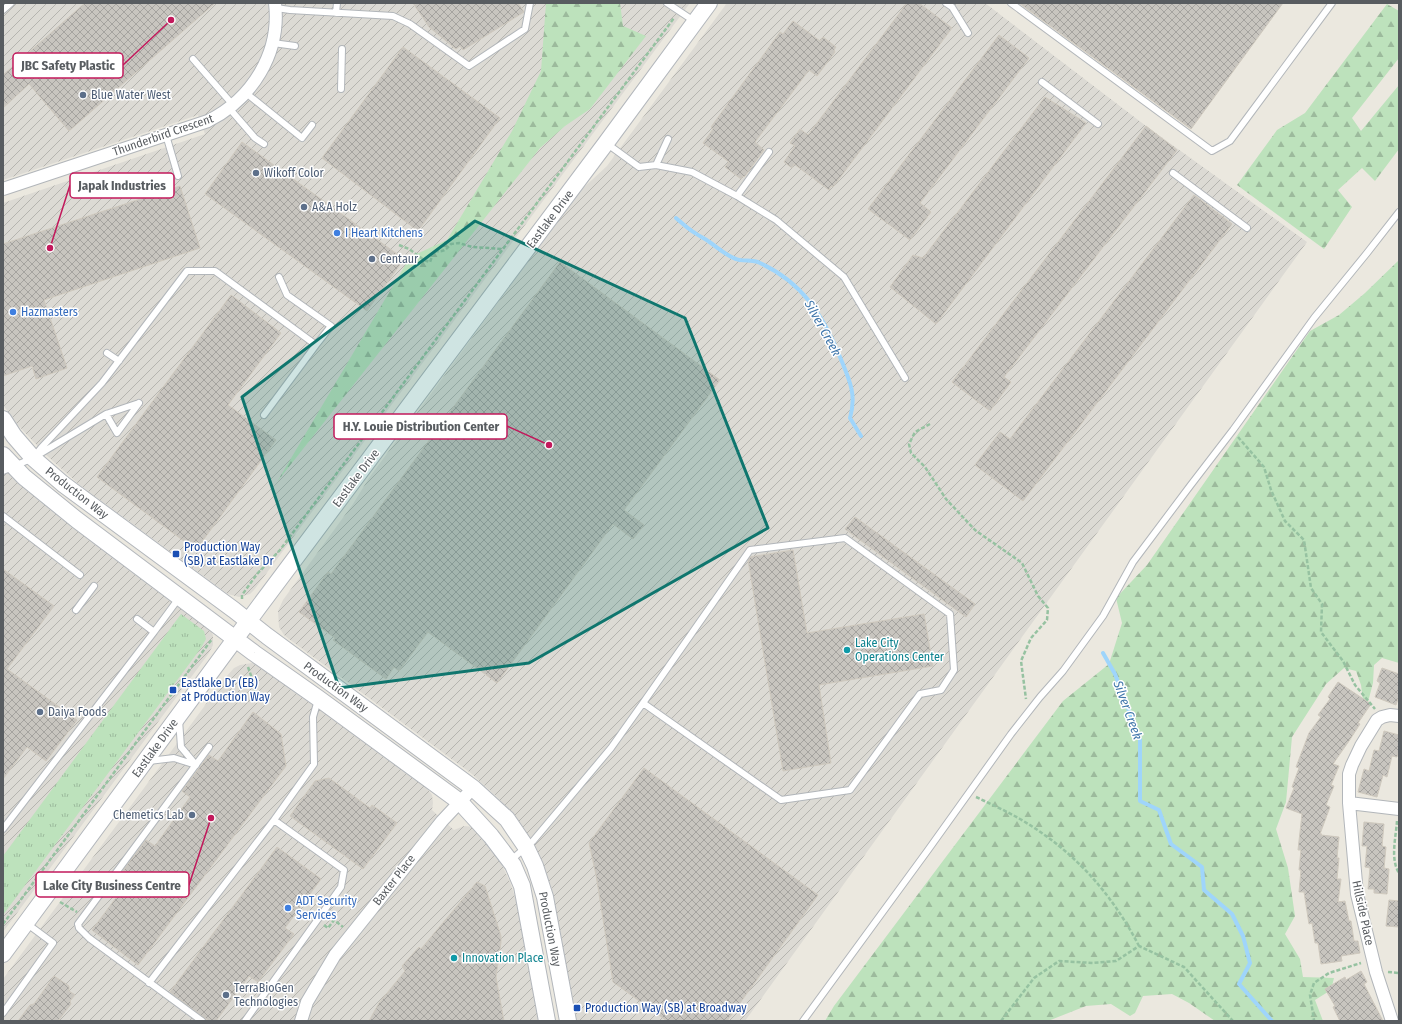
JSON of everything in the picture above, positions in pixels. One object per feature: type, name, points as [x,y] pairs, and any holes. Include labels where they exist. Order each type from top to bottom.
[{"type":"street","name":"Eastlake Drive","points":[[3,954],[709,3]]},
{"type":"street","name":"Thunderbird Crescent","points":[[3,189],[208,121],[231,107],[246,94],[268,60],[276,24],[276,5]]},
{"type":"street","name":"Production Way","points":[[3,419],[33,458],[63,484],[473,788],[507,820],[526,847],[535,866],[545,897],[568,1021]]},
{"type":"street","name":"Production Way","points":[[6,464],[77,520],[236,639],[460,802],[491,836],[513,865],[522,886],[547,1021]]},
{"type":"street","points":[[1382,717],[1390,715],[1399,716]]},
{"type":"street","name":"Hillside Place","points":[[1382,717],[1374,724],[1352,765],[1349,774],[1349,803],[1357,894],[1373,959],[1392,1021]]},
{"type":"street","name":"Baxter Place","points":[[301,1021],[307,1002],[335,955],[442,821],[473,788]]},
{"type":"street","points":[[1349,803],[1399,809]]},
{"type":"lane","points":[[3,10],[11,3]]},
{"type":"lane","points":[[336,13],[337,3]]},
{"type":"lane","points":[[276,5],[290,10],[393,16],[410,24],[469,66],[525,29],[530,3]]},
{"type":"lane","points":[[667,3],[695,22]]},
{"type":"lane","points":[[946,3],[952,7],[968,33]]},
{"type":"lane","points":[[1011,3],[1212,151],[1230,141],[1332,3]]},
{"type":"lane","points":[[273,43],[295,46]]},
{"type":"lane","points":[[341,89],[342,49]]},
{"type":"lane","points":[[193,58],[255,138],[264,144]]},
{"type":"lane","points":[[1042,82],[1098,124]]},
{"type":"lane","points":[[246,94],[302,138],[312,125]]},
{"type":"lane","points":[[166,136],[178,176]]},
{"type":"lane","points":[[656,165],[668,139]]},
{"type":"lane","points":[[606,143],[639,167],[656,165],[692,172],[737,196],[776,220],[844,277],[905,378]]},
{"type":"lane","points":[[737,196],[769,152]]},
{"type":"lane","points":[[1173,173],[1247,228]]},
{"type":"lane","points":[[803,1021],[1028,712],[1063,671],[1103,616],[1133,562],[1233,430],[1314,318],[1399,212]]},
{"type":"lane","points":[[33,458],[102,383],[187,271],[215,271],[316,345]]},
{"type":"lane","points":[[264,415],[331,326],[286,295],[279,278]]},
{"type":"lane","points":[[107,353],[120,360]]},
{"type":"lane","points":[[6,464],[33,458],[106,414],[139,403],[117,434],[106,414]]},
{"type":"lane","points":[[3,516],[80,575]]},
{"type":"lane","points":[[510,861],[533,842],[611,748],[642,703],[750,550],[845,538],[950,614],[954,670],[941,690],[920,694],[850,790],[781,800],[642,703]]},
{"type":"lane","points":[[76,610],[94,586]]},
{"type":"lane","points":[[3,829],[180,597]]},
{"type":"lane","points":[[137,619],[154,632]]},
{"type":"lane","points":[[149,983],[274,820],[314,764],[313,717],[318,698]]},
{"type":"lane","points":[[179,716],[181,746],[196,765]]},
{"type":"lane","points":[[202,1021],[89,938],[79,928],[78,924],[209,747]]},
{"type":"lane","points":[[145,762],[174,758],[196,765]]},
{"type":"lane","points":[[245,1021],[341,887],[344,870],[274,820]]},
{"type":"lane","points":[[3,1013],[53,944],[26,923]]},
{"type":"path","points":[[243,597],[242,595],[257,574],[280,550],[679,12]]},
{"type":"path","points":[[399,245],[409,249],[424,260],[430,262],[434,251],[446,251],[450,244],[459,243],[472,247],[503,249]]},
{"type":"path","points":[[930,424],[915,432],[909,444],[911,453],[925,467],[946,500],[975,530],[1022,564],[1038,596],[1048,608],[1047,620],[1031,638],[1021,661],[1028,712]]},
{"type":"path","points":[[1233,430],[1264,467],[1271,490],[1285,521],[1304,540],[1311,588],[1322,604],[1321,632],[1343,661],[1355,685],[1382,717]]},
{"type":"path","points":[[3,924],[210,640],[213,639]]},
{"type":"path","points":[[248,665],[255,687],[254,702]]},
{"type":"path","points":[[969,793],[1020,819],[1067,851],[1104,890],[1128,924],[1139,946],[1184,968],[1232,1021]]},
{"type":"path","points":[[1399,809],[1394,853],[1396,869],[1399,873]]},
{"type":"path","points":[[60,902],[84,916]]},
{"type":"path","points":[[322,924],[328,928],[334,920],[337,922]]},
{"type":"path","points":[[1001,1021],[1034,978],[1058,961],[1093,963],[1116,961],[1139,946]]},
{"type":"path","points":[[1313,1021],[1310,995],[1314,983],[1329,973],[1373,959]]},
{"type":"highlighted area","points":[[475,221],[685,318],[768,528],[529,663],[339,688],[242,397]]},
{"type":"shaded area","points":[[3,3],[690,3],[254,590],[250,594],[239,597],[228,594],[81,486],[45,454],[16,423],[3,405],[3,203],[205,134],[198,115],[3,180]]},
{"type":"shaded area","points":[[727,3],[985,3],[1146,126],[1307,242],[745,1021],[577,1021],[551,886],[543,864],[514,816],[498,798],[472,774],[284,635],[279,627],[278,611],[283,600],[353,504],[369,478],[580,191],[607,166]]},
{"type":"shaded area","points":[[3,463],[211,629],[213,645],[209,653],[3,932]]},
{"type":"shaded area","points":[[252,663],[263,666],[426,787],[432,795],[432,810],[454,830],[464,826],[474,827],[489,844],[501,863],[510,882],[517,903],[541,1021],[3,1021],[3,979],[226,677],[234,668],[240,665]]},
{"type":"green space","points":[[546,3],[620,3],[623,26],[646,36],[590,109],[565,126],[540,148],[277,482],[410,257],[447,240],[512,131],[541,71]]},
{"type":"green space","points":[[1387,4],[1399,11],[1399,58],[1352,118],[1361,131],[1399,85],[1399,149],[1375,181],[1362,168],[1338,190],[1352,207],[1324,249],[1237,185],[1277,130],[1305,113]]},
{"type":"green space","points":[[1399,260],[1399,663],[1382,658],[1374,665],[1373,683],[1368,702],[1363,700],[1361,685],[1356,671],[1344,668],[1326,684],[1292,737],[1286,802],[1276,829],[1288,868],[1295,916],[1285,934],[1300,959],[1303,977],[1334,978],[1331,990],[1315,1000],[1323,1021],[1215,1021],[1189,1003],[1172,994],[1143,996],[1135,1013],[1130,1016],[1111,1004],[1086,1006],[1048,1021],[825,1021],[834,1006],[1063,701],[1109,664],[1122,623],[1116,598],[1147,565],[1310,331],[1339,315],[1365,293]]},
{"type":"green space","points":[[181,614],[204,631],[206,639],[201,648],[3,915],[3,856]]},
{"type":"building","points":[[85,3],[215,3],[69,131],[29,84],[3,108],[3,75]]},
{"type":"building","points":[[413,3],[518,3],[524,12],[463,50],[460,46],[456,49],[429,27]]},
{"type":"building","points":[[907,3],[919,3],[952,28],[833,187],[831,186],[829,190],[794,164],[792,168],[784,162],[795,146],[790,143],[800,129],[808,135]]},
{"type":"building","points":[[1019,3],[1283,3],[1191,129]]},
{"type":"building","points":[[793,21],[820,41],[823,37],[836,47],[834,50],[835,52],[817,76],[809,70],[755,142],[764,150],[741,179],[725,167],[729,162],[703,143],[713,129],[711,127],[780,32],[783,34]]},
{"type":"building","points":[[999,35],[1029,58],[920,203],[931,212],[910,240],[868,209]]},
{"type":"building","points":[[403,47],[500,118],[418,231],[322,158]]},
{"type":"building","points":[[1045,97],[1086,123],[936,324],[890,287],[913,255],[923,258]]},
{"type":"building","points":[[1146,126],[1177,150],[1004,377],[1011,382],[990,411],[952,382]]},
{"type":"building","points":[[242,142],[404,259],[367,311],[205,194]]},
{"type":"building","points":[[180,186],[200,248],[44,300],[67,368],[36,379],[32,366],[3,376],[3,244]]},
{"type":"building","points":[[1194,195],[1232,224],[1023,501],[975,465],[1000,432],[1010,439]]},
{"type":"building","points":[[560,262],[720,380],[624,510],[644,525],[633,539],[613,524],[497,683],[428,632],[399,671],[394,667],[386,679],[333,640],[335,638],[299,612],[328,572],[331,574]]},
{"type":"building","points":[[231,295],[281,333],[228,405],[276,440],[196,550],[97,477]]},
{"type":"building","points":[[855,517],[975,604],[966,617],[845,529]]},
{"type":"building","name":"Lake City Operations Center","points":[[793,550],[807,633],[924,614],[933,666],[819,685],[831,763],[783,771],[748,560],[750,557]]},
{"type":"building","points":[[3,569],[54,606],[7,669],[77,720],[46,761],[27,747],[3,779]]},
{"type":"building","points":[[1382,668],[1399,674],[1399,696],[1396,705],[1375,697],[1380,683],[1377,681]]},
{"type":"building","points":[[1338,682],[1371,704],[1358,723],[1360,724],[1333,764],[1339,766],[1331,785],[1334,786],[1326,805],[1330,807],[1320,834],[1339,837],[1337,879],[1341,879],[1338,902],[1345,901],[1349,921],[1351,921],[1354,941],[1358,941],[1360,953],[1341,956],[1342,961],[1321,964],[1318,943],[1315,943],[1312,923],[1309,924],[1304,892],[1299,892],[1301,850],[1298,850],[1302,814],[1286,808],[1294,788],[1292,787],[1299,768],[1296,767],[1309,733],[1321,717],[1318,715],[1330,699],[1328,697]]},
{"type":"building","points":[[253,712],[281,734],[286,766],[138,965],[92,930],[127,883],[119,876],[146,840],[155,846],[190,797],[182,791],[209,755],[218,761]]},
{"type":"building","points":[[1384,731],[1399,735],[1399,750],[1397,757],[1392,756],[1387,777],[1383,775],[1377,797],[1358,792],[1364,769],[1369,771],[1374,750],[1379,751]]},
{"type":"building","points":[[644,768],[818,895],[727,1021],[667,1021],[613,982],[596,875],[589,843]]},
{"type":"building","points":[[329,778],[370,808],[372,805],[397,823],[363,869],[290,816],[315,781]]},
{"type":"building","points":[[1364,822],[1384,824],[1382,846],[1386,847],[1384,868],[1389,869],[1387,894],[1374,893],[1374,889],[1368,889],[1370,868],[1365,867],[1367,846],[1362,846]]},
{"type":"building","points":[[277,847],[321,879],[285,928],[294,934],[258,982],[249,976],[216,1021],[209,1021],[170,992]]},
{"type":"building","name":"Innovation Place","points":[[477,882],[485,886],[501,936],[496,977],[504,1021],[369,1021],[379,1003],[405,971],[402,966],[419,947],[421,949]]},
{"type":"building","points":[[1389,900],[1399,901],[1399,927],[1386,926]]},
{"type":"building","points":[[1361,971],[1367,982],[1364,984],[1383,1021],[1340,1021],[1333,1007],[1335,1006],[1325,989],[1345,977],[1346,980]]},
{"type":"building","points":[[54,976],[69,986],[69,991],[75,995],[70,1001],[71,1004],[58,1021],[18,1021],[30,1005],[34,1004]]},
{"type":"waterway","name":"Silver Creek","points":[[676,218],[690,230],[728,255],[739,260],[757,262],[775,271],[788,280],[809,301],[826,327],[846,372],[851,387],[853,401],[850,418],[861,436]]},
{"type":"waterway","name":"Silver Creek","points":[[1103,653],[1115,674],[1140,740],[1140,801],[1159,810],[1171,844],[1202,867],[1204,890],[1232,914],[1243,936],[1250,963],[1239,984],[1272,1021]]},
{"type":"place","name":"JBC Safety Plastic","points":[[171,20]]},
{"type":"place","name":"Blue Water West","points":[[83,95]]},
{"type":"place","name":"Wikoff Color","points":[[256,173]]},
{"type":"place","name":"A&A Holz","points":[[304,207]]},
{"type":"place","name":"I Heart Kitchens","points":[[337,233]]},
{"type":"place","name":"Japak Industries","points":[[50,248]]},
{"type":"place","name":"Centaur","points":[[372,259]]},
{"type":"place","name":"Hazmasters","points":[[13,312]]},
{"type":"place","name":"H.Y. Louie Distribution Center","points":[[549,445]]},
{"type":"place","name":"Production Way (SB) at Eastlake Dr","points":[[176,554]]},
{"type":"place","name":"Lake City Operations Center","points":[[847,650]]},
{"type":"place","name":"Eastlake Dr (EB) at Production Way","points":[[173,690]]},
{"type":"place","name":"Daiya Foods","points":[[40,712]]},
{"type":"place","name":"Chemetics Lab","points":[[192,815]]},
{"type":"place","name":"Lake City Business Centre","points":[[211,818]]},
{"type":"place","name":"ADT Security Services","points":[[288,908]]},
{"type":"place","name":"Innovation Place","points":[[454,958]]},
{"type":"place","name":"TerraBioGen Technologies","points":[[226,995]]},
{"type":"place","name":"Production Way (SB) at Broadway","points":[[577,1008]]}]
